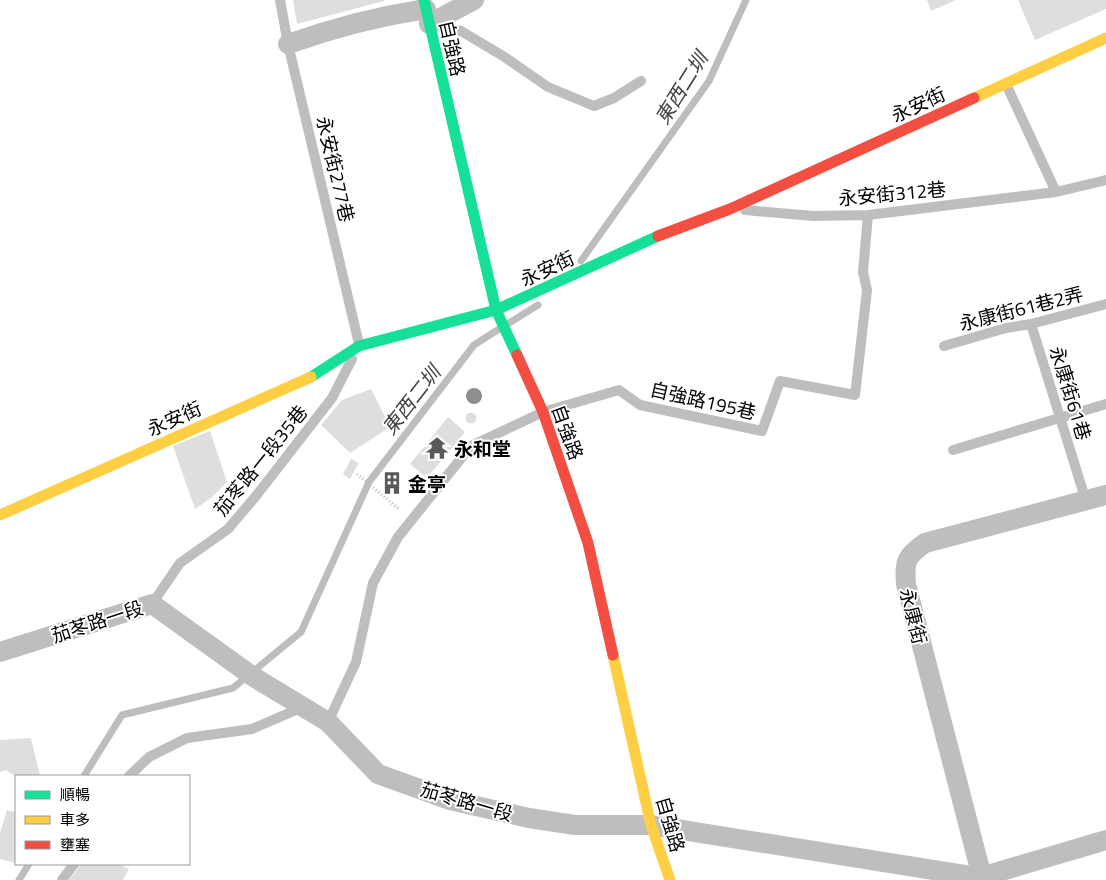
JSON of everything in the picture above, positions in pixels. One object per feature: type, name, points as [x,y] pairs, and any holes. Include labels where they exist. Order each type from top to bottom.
[{"type":"street","points":[[288,44],[317,34],[385,16],[426,11],[474,0]]},
{"type":"street","name":"自強路","points":[[426,11],[496,310],[543,412],[588,543],[652,826],[670,880]]},
{"type":"street","name":"永安街","points":[[0,515],[315,375],[359,346],[496,310],[655,237],[730,209],[1106,38]]},
{"type":"street","name":"永康街","points":[[983,879],[906,584],[904,568],[912,552],[925,543],[1106,495]]},
{"type":"street","name":"茄苳路一段","points":[[0,652],[152,604],[252,676],[328,722],[378,774],[450,800],[529,818],[574,825],[652,826],[983,879]]},
{"type":"street","points":[[983,879],[1106,840]]},
{"type":"lane","name":"永安街277巷","points":[[280,0],[288,44],[359,346]]},
{"type":"lane","points":[[426,11],[503,56],[548,87],[594,106],[614,98],[642,81]]},
{"type":"lane","points":[[1006,82],[1056,192]]},
{"type":"lane","name":"永安街312巷","points":[[730,209],[813,216],[868,215],[1056,192],[1106,180]]},
{"type":"lane","name":"自強路195巷","points":[[543,412],[619,390],[640,405],[762,431],[780,381],[855,395],[867,290],[862,272],[868,215]]},
{"type":"lane","name":"永康街61巷2弄","points":[[944,346],[1006,328],[1031,324],[1106,304]]},
{"type":"lane","name":"永康街61巷","points":[[1031,324],[1086,501]]},
{"type":"lane","name":"茄苳路一段35巷","points":[[152,604],[180,563],[228,529],[256,496],[332,398],[359,346]]},
{"type":"lane","points":[[953,450],[1106,404]]},
{"type":"lane","points":[[328,722],[356,662],[373,583],[398,537],[471,446],[543,412]]},
{"type":"lane","points":[[129,775],[149,757],[187,738],[252,729],[303,707]]},
{"type":"lane","points":[[62,880],[73,865]]},
{"type":"path","points":[[357,474],[412,520]]},
{"type":"building","points":[[293,0],[384,0],[384,1],[297,24]]},
{"type":"building","points":[[927,0],[956,0],[931,11]]},
{"type":"building","points":[[1018,0],[1106,0],[1106,9],[1035,40]]},
{"type":"building","points":[[371,389],[390,427],[350,453],[321,425],[342,400]]},
{"type":"building","points":[[469,413],[473,413],[476,418],[475,422],[469,423],[466,420],[466,416]]},
{"type":"building","name":"永和堂","points":[[448,417],[465,432],[427,478],[410,464]]},
{"type":"building","points":[[210,431],[227,482],[211,498],[195,509],[173,446]]},
{"type":"building","points":[[351,459],[359,463],[350,479],[343,474]]},
{"type":"building","name":"金亭","points":[[392,476],[398,482],[392,488],[386,482]]},
{"type":"building","points":[[31,738],[40,775],[15,776],[6,770],[0,772],[0,740]]},
{"type":"building","points":[[7,810],[15,812],[15,863],[0,859],[0,833]]},
{"type":"building","points":[[80,865],[120,865],[129,869],[123,880],[69,880]]},
{"type":"waterway","name":"東西二圳","points":[[581,261],[709,81],[746,0]]},
{"type":"waterway","name":"東西二圳","points":[[509,323],[538,305]]},
{"type":"waterway","name":"東西二圳","points":[[85,775],[122,715],[233,688],[301,632],[369,482],[474,345],[499,329]]},
{"type":"waterway","name":"東西二圳","points":[[19,880],[28,865]]},
{"type":"traffic: fast","points":[[424,0],[496,310],[517,355]]},
{"type":"traffic: fast","points":[[311,377],[359,346],[496,310],[658,236]]},
{"type":"traffic: slow","points":[[974,98],[1106,38]]},
{"type":"traffic: slow","points":[[0,515],[311,377]]},
{"type":"traffic: slow","points":[[613,655],[651,825],[670,880]]},
{"type":"traffic: jam","points":[[658,236],[730,209],[974,98]]},
{"type":"traffic: jam","points":[[517,355],[543,412],[588,543],[613,655]]},
{"type":"place","name":"永和堂","points":[[437,448]]},
{"type":"place","name":"金亭","points":[[392,483]]}]
